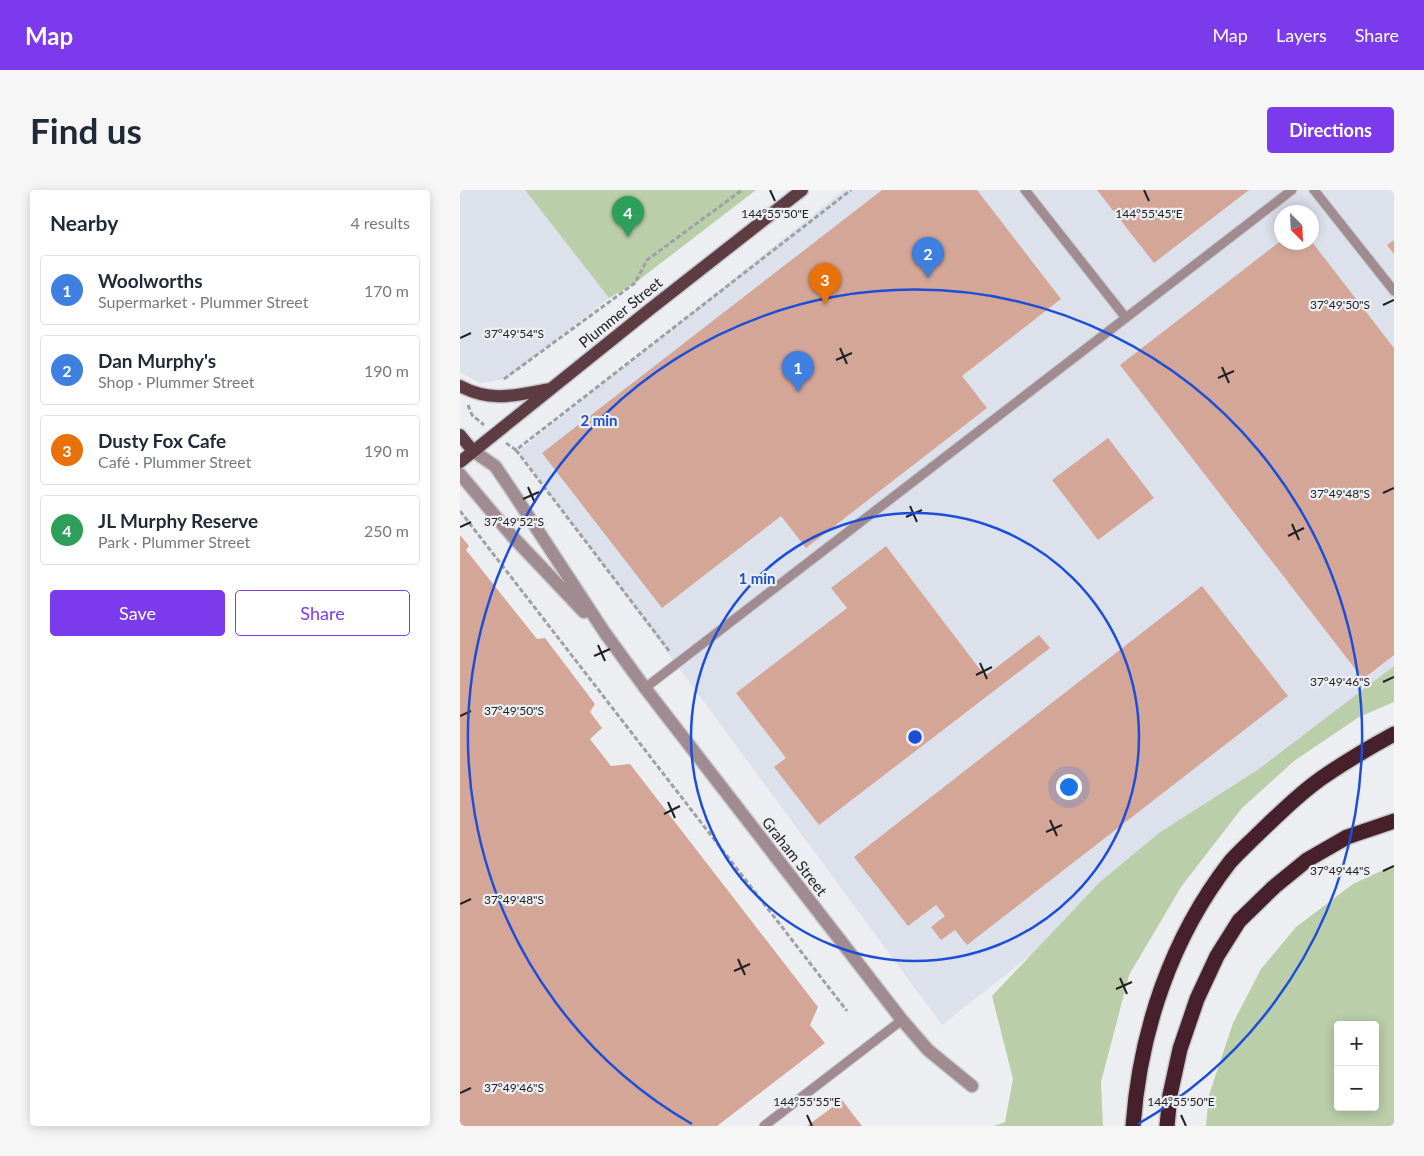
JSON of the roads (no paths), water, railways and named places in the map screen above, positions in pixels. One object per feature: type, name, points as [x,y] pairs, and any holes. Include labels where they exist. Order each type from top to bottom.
[{"type":"highway","points":[[1133,1126],[1141,1059],[1154,1007],[1186,928],[1207,896],[1231,861],[1279,814],[1327,774],[1394,734]]},
{"type":"highway","points":[[1167,1126],[1170,1095],[1180,1049],[1197,999],[1216,956],[1240,921],[1274,887],[1307,860],[1347,837],[1394,821]]},
{"type":"main road","name":"Plummer Street","points":[[460,462],[802,190]]},
{"type":"main road","points":[[460,386],[474,393],[499,397],[551,389]]},
{"type":"main road","name":"Graham Street","points":[[460,435],[473,451]]},
{"type":"street","name":"Graham Street","points":[[473,451],[494,466],[515,494],[605,633],[645,688],[902,1020],[928,1050],[972,1086]]},
{"type":"street","name":"Graham Street","points":[[460,474],[512,536],[605,633]]},
{"type":"lane","points":[[1025,190],[1126,318]]},
{"type":"lane","points":[[645,688],[1292,190]]},
{"type":"lane","points":[[1314,190],[1394,292]]},
{"type":"lane","points":[[764,1126],[902,1020]]},
{"type":"place","name":"JL Murphy Reserve","points":[[628,237]]},
{"type":"place","name":"Dan Murphy's","points":[[928,278]]},
{"type":"place","name":"Dusty Fox Cafe","points":[[825,304]]},
{"type":"place","name":"Woolworths","points":[[798,392]]}]
